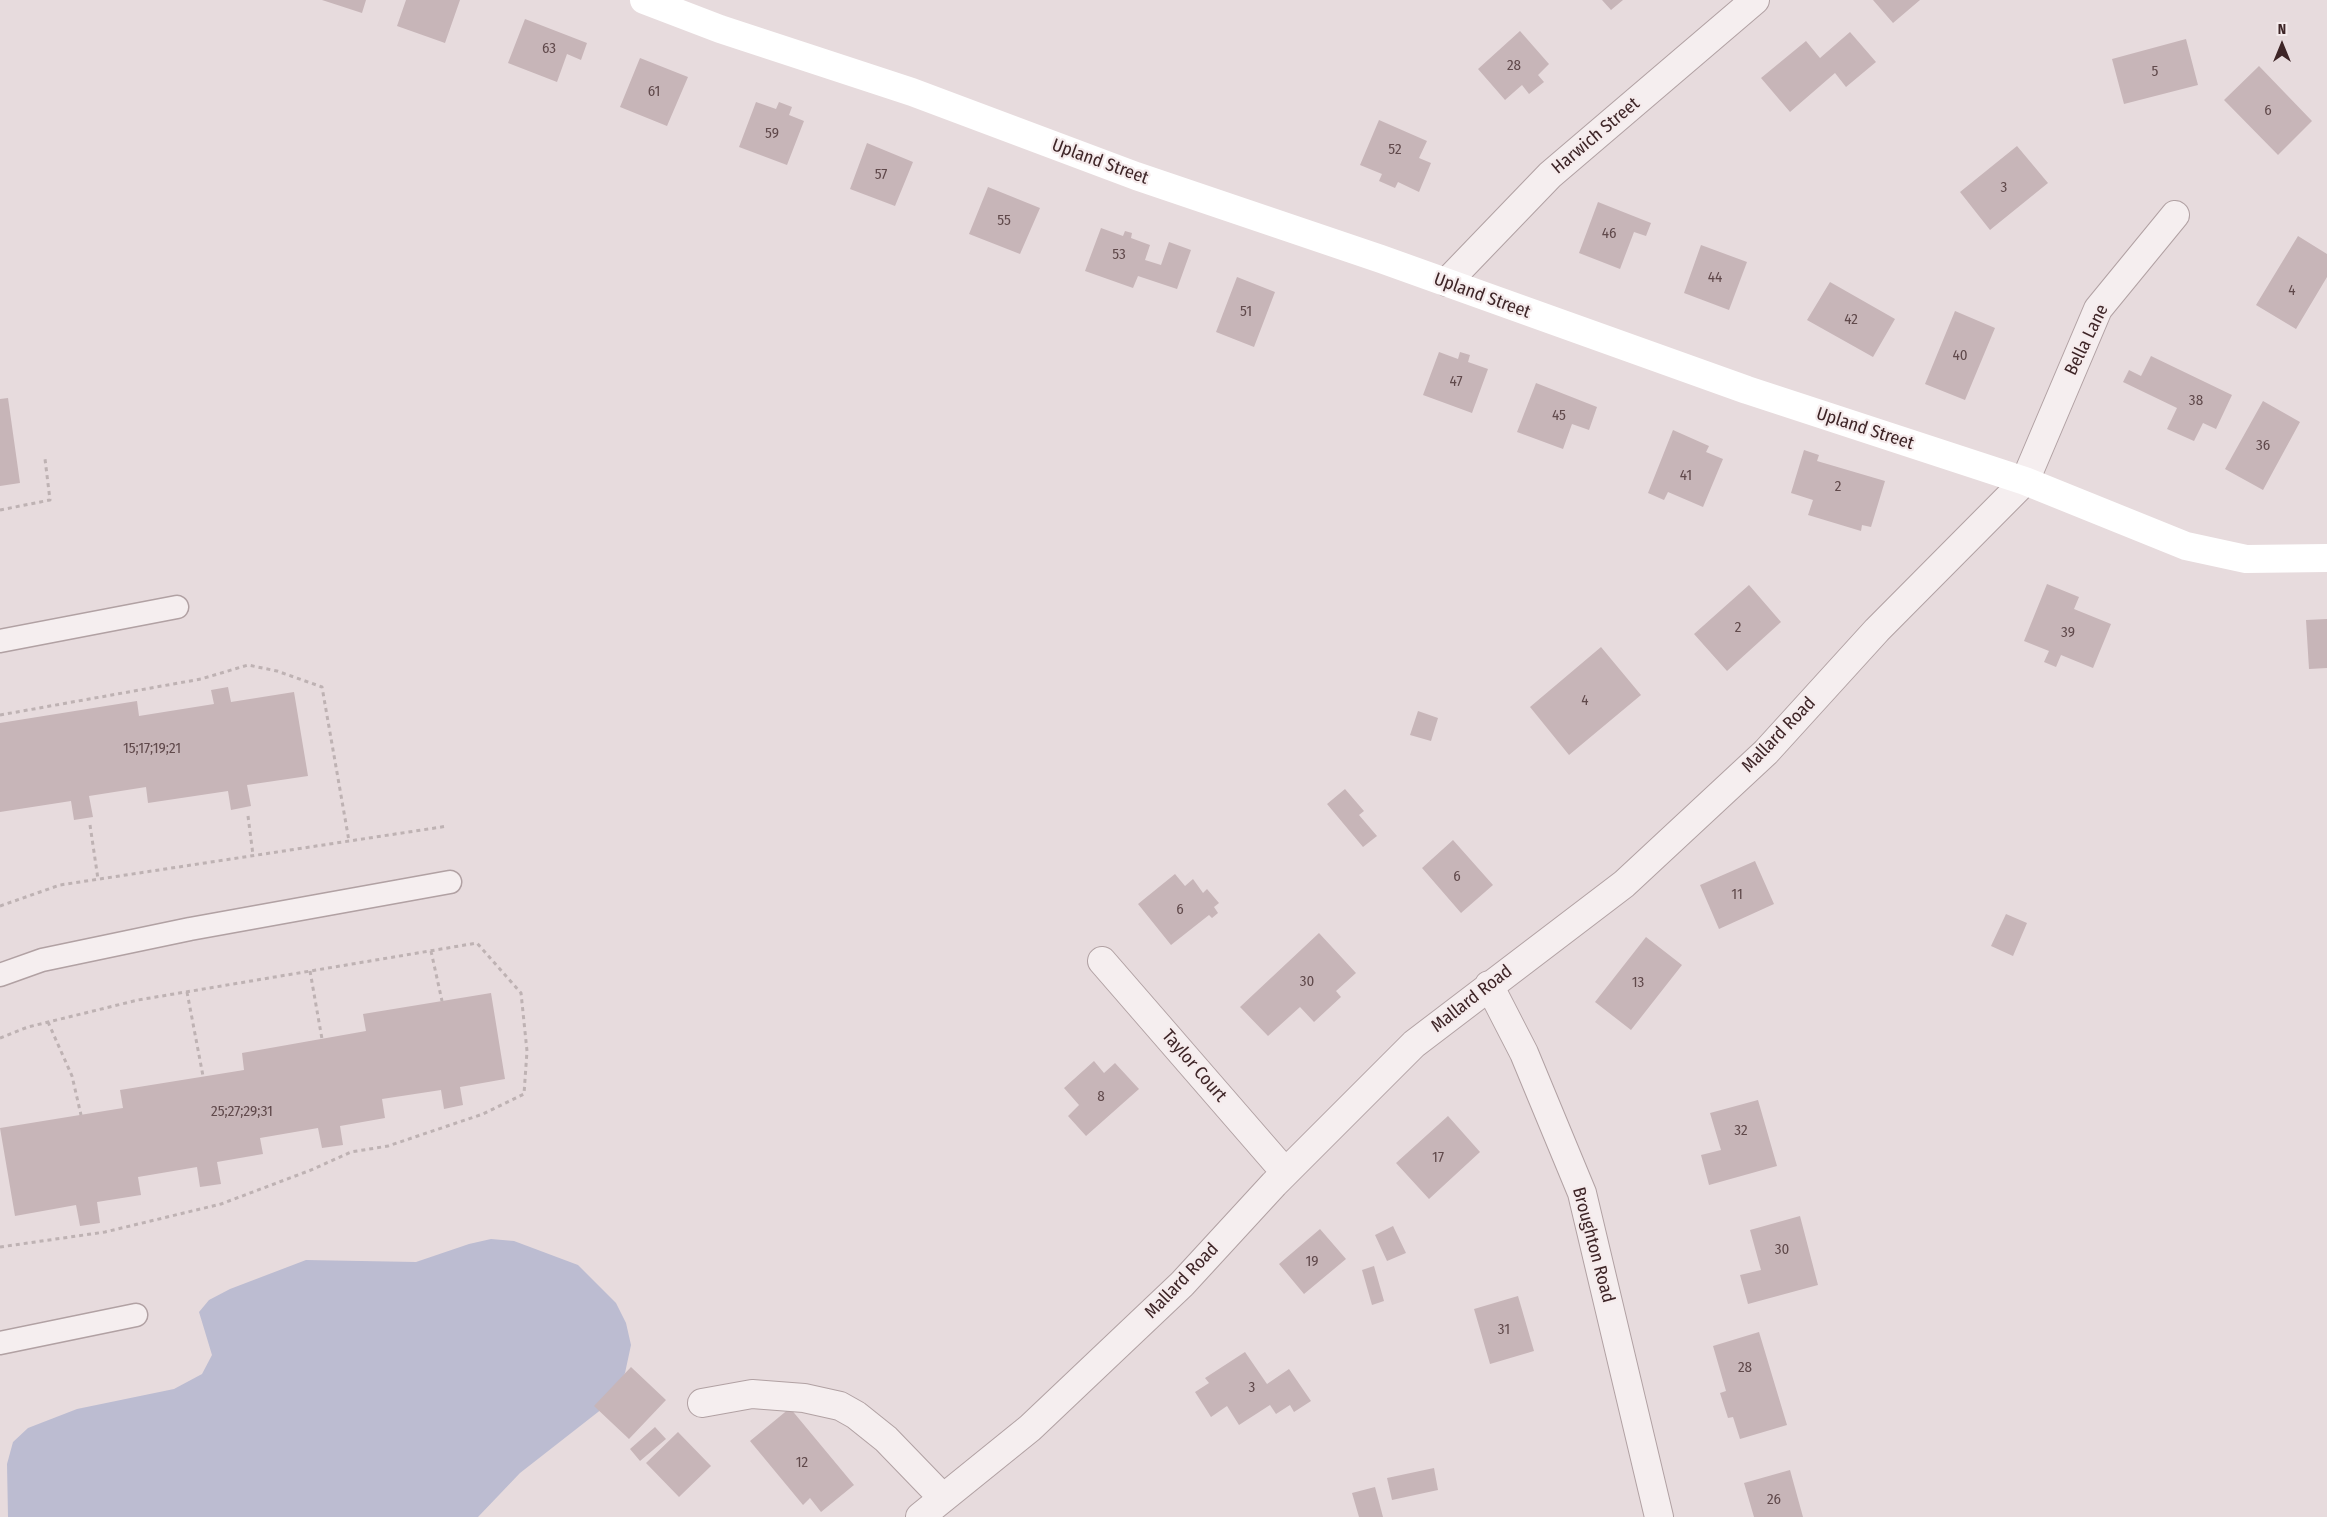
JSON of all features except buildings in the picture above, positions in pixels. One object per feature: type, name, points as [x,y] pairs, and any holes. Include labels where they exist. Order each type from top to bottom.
[{"type":"street","name":"Upland Street","points":[[644,0],[720,29],[912,92],[1136,176],[1447,282],[1747,390],[2025,481],[2186,546],[2246,559],[2327,558]]},
{"type":"street","name":"Harwich Street","points":[[1447,282],[1550,175],[1755,0]]},
{"type":"street","name":"Bella Lane","points":[[2025,481],[2098,309],[2175,215]]},
{"type":"street","name":"Mallard Road","points":[[920,1517],[1030,1428],[1182,1284],[1285,1172],[1414,1044],[1624,884],[1766,752],[1877,630],[2025,481]]},
{"type":"street","name":"Taylor Court","points":[[1102,961],[1285,1172]]},
{"type":"street","name":"Broughton Road","points":[[1489,985],[1524,1053],[1582,1193],[1659,1517]]},
{"type":"street","points":[[702,1403],[752,1394],[804,1398],[840,1406],[856,1415],[886,1439],[943,1498]]},
{"type":"lane","points":[[0,640],[177,607]]},
{"type":"lane","points":[[0,975],[42,960],[190,929],[450,882]]},
{"type":"lane","points":[[0,1343],[136,1315]]},
{"type":"path","points":[[0,510],[50,500],[44,459]]},
{"type":"path","points":[[0,715],[201,679],[248,665],[277,671],[322,687],[349,841]]},
{"type":"path","points":[[248,816],[253,856]]},
{"type":"path","points":[[90,825],[98,879]]},
{"type":"path","points":[[0,906],[60,885],[448,826]]},
{"type":"path","points":[[0,1038],[28,1027],[138,1000],[477,943],[522,993],[527,1051],[524,1094],[483,1114],[388,1146],[351,1152],[311,1170],[220,1204],[105,1232],[0,1247]]},
{"type":"path","points":[[431,950],[442,1001]]},
{"type":"path","points":[[310,971],[322,1039]]},
{"type":"path","points":[[187,992],[203,1076]]},
{"type":"path","points":[[48,1022],[72,1076],[81,1115]]},
{"type":"shaded area","points":[[491,1239],[514,1241],[578,1265],[616,1303],[626,1323],[631,1345],[625,1373],[607,1405],[520,1473],[478,1517],[8,1517],[7,1464],[13,1442],[28,1428],[77,1409],[174,1389],[202,1374],[212,1355],[199,1312],[209,1300],[230,1289],[306,1260],[416,1262],[469,1244]]}]
